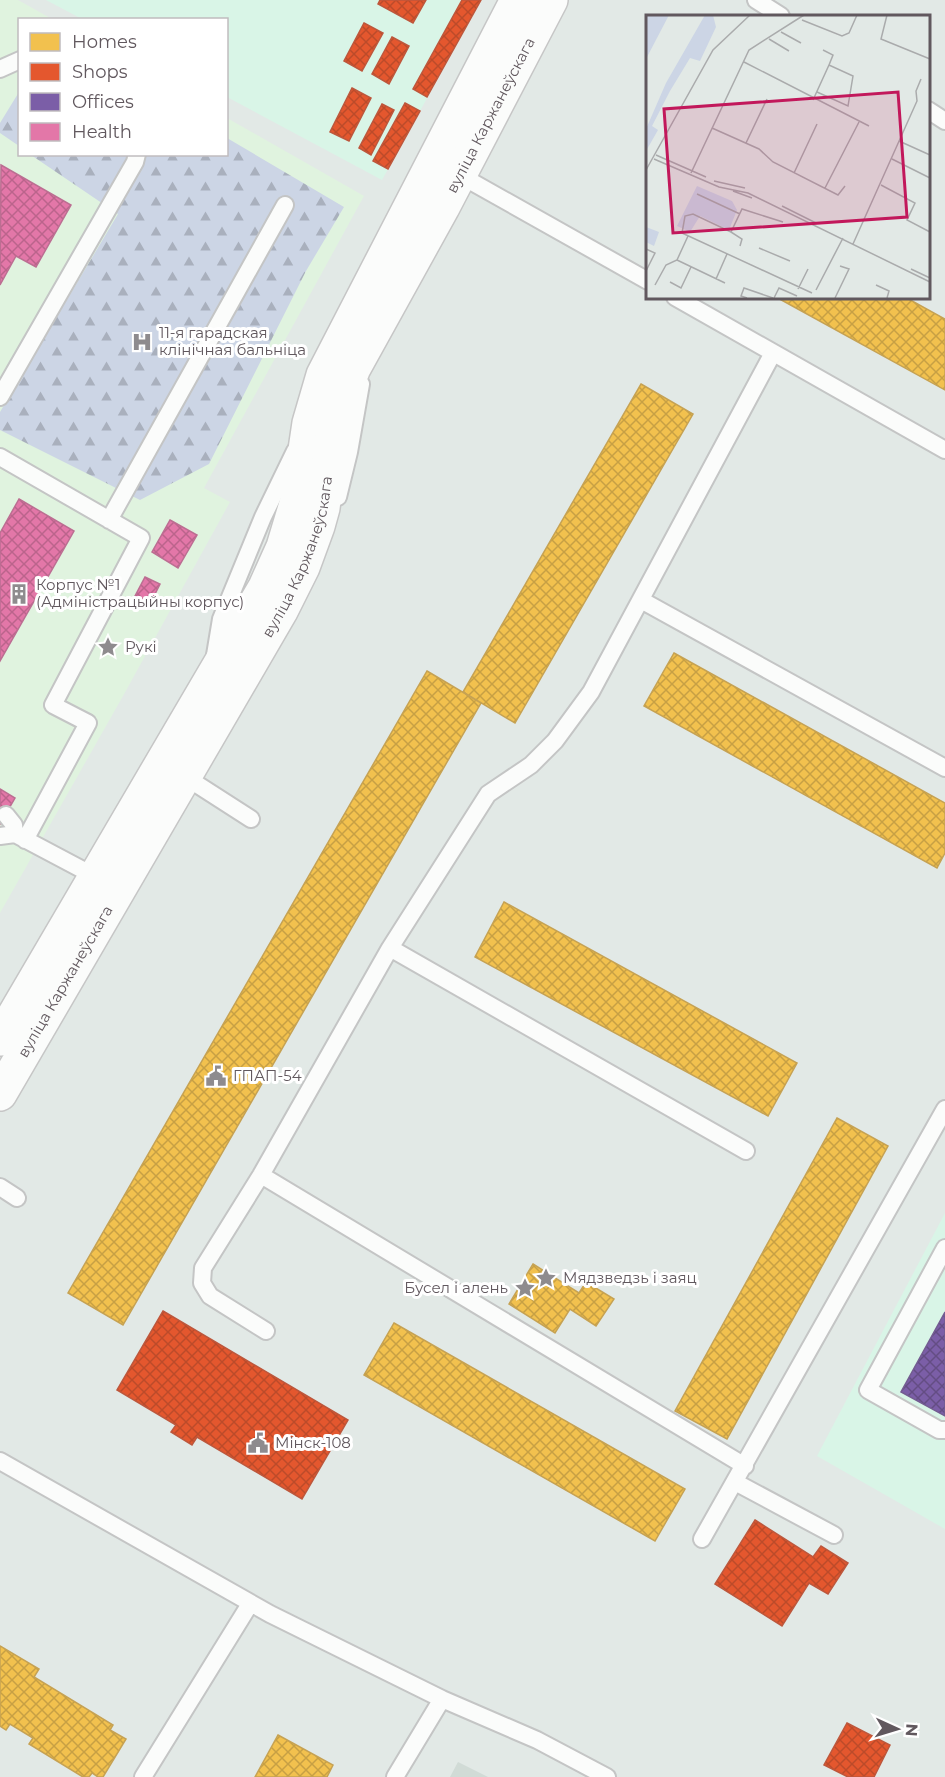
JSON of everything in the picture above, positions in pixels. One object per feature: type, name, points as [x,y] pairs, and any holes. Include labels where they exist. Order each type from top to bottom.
[{"type":"street","name":"вуліца Каржанеўскага","points":[[0,1094],[107,883],[174,770],[281,611],[303,567],[323,508],[335,416],[354,368],[443,207],[446,168],[517,0]]},
{"type":"street","name":"вуліца Каржанеўскага","points":[[174,770],[210,682],[265,587],[283,547],[298,496],[309,423],[323,375],[446,168],[551,0]]},
{"type":"street","name":"вуліца Каржанеўскага","points":[[0,1039],[107,883]]},
{"type":"lane","points":[[756,0],[779,15]]},
{"type":"lane","points":[[0,69],[18,61]]},
{"type":"lane","points":[[930,111],[945,121]]},
{"type":"lane","points":[[0,398],[136,156]]},
{"type":"lane","points":[[446,168],[646,280]]},
{"type":"lane","points":[[109,520],[285,206]]},
{"type":"lane","points":[[677,298],[945,450]]},
{"type":"lane","points":[[266,1331],[210,1296],[202,1282],[203,1268],[261,1175],[390,948],[488,794],[531,765],[555,741],[591,692],[773,352]]},
{"type":"lane","points":[[0,457],[141,538],[53,705],[88,723],[14,837]]},
{"type":"lane","points":[[641,600],[945,768]]},
{"type":"lane","points":[[174,770],[251,819]]},
{"type":"lane","points":[[6,815],[14,825],[14,837]]},
{"type":"lane","points":[[14,837],[107,883]]},
{"type":"lane","points":[[390,948],[746,1151]]},
{"type":"lane","points":[[702,1539],[939,1135],[945,1109]]},
{"type":"lane","points":[[261,1175],[745,1466]]},
{"type":"lane","points":[[0,1187],[17,1198]]},
{"type":"lane","points":[[945,1248],[868,1390],[939,1430],[945,1430]]},
{"type":"lane","points":[[0,1461],[250,1604],[442,1699],[537,1740],[575,1770],[608,1777]]},
{"type":"lane","points":[[735,1482],[834,1534]]},
{"type":"lane","points":[[143,1777],[250,1604]]},
{"type":"lane","points":[[395,1777],[442,1699]]},
{"type":"shaded area","name":"11-я гарадская клінічная бальніца","points":[[0,0],[18,0],[50,18],[18,18],[18,156],[228,156],[228,119],[364,196],[204,488],[230,502],[0,913]]},
{"type":"shaded area","points":[[46,0],[481,0],[382,180],[228,98],[228,18],[80,18]]},
{"type":"shaded area","points":[[945,1213],[945,1529],[817,1456]]},
{"type":"shaded area","points":[[458,1762],[488,1777],[450,1777]]},
{"type":"green space","points":[[18,94],[18,145],[0,133],[0,123]]},
{"type":"green space","points":[[228,139],[344,207],[306,271],[209,464],[140,500],[0,430],[0,412],[118,214],[32,156],[228,156]]},
{"type":"building: Homes","points":[[778,298],[907,298],[945,319],[945,390]]},
{"type":"building: Homes","points":[[641,384],[693,414],[515,723],[463,692]]},
{"type":"building: Homes","points":[[674,653],[945,803],[945,853],[937,868],[644,706]]},
{"type":"building: Homes","points":[[427,671],[481,703],[123,1325],[68,1293]]},
{"type":"building: Homes","points":[[504,902],[797,1063],[768,1116],[475,957]]},
{"type":"building: Homes","points":[[837,1118],[888,1146],[727,1439],[675,1411]]},
{"type":"building: Homes","points":[[533,1264],[579,1293],[586,1282],[614,1299],[596,1326],[570,1309],[555,1333],[509,1304]]},
{"type":"building: Homes","points":[[394,1323],[685,1489],[655,1541],[364,1375]]},
{"type":"building: Homes","points":[[0,1646],[39,1669],[34,1677],[113,1725],[110,1730],[126,1739],[103,1777],[92,1773],[89,1777],[83,1777],[29,1744],[33,1738],[10,1724],[6,1730],[0,1726]]},
{"type":"building: Homes","points":[[278,1735],[333,1765],[327,1777],[255,1777]]},
{"type":"building: Shops","points":[[380,0],[426,0],[413,23],[378,4]]},
{"type":"building: Shops","points":[[462,0],[481,0],[427,97],[413,89]]},
{"type":"building: Shops","points":[[364,23],[383,33],[362,71],[344,61]]},
{"type":"building: Shops","points":[[392,37],[409,46],[389,84],[372,74]]},
{"type":"building: Shops","points":[[352,88],[371,98],[349,141],[330,132]]},
{"type":"building: Shops","points":[[405,103],[420,111],[388,169],[373,161]]},
{"type":"building: Shops","points":[[382,104],[394,110],[371,155],[359,148]]},
{"type":"building: Shops","points":[[163,1311],[348,1420],[302,1499],[197,1437],[192,1445],[171,1432],[176,1425],[117,1390]]},
{"type":"building: Shops","points":[[755,1520],[813,1557],[821,1546],[848,1563],[828,1594],[809,1583],[782,1626],[715,1584]]},
{"type":"building: Shops","points":[[847,1723],[890,1745],[874,1777],[848,1777],[824,1765]]},
{"type":"building: Offices","points":[[945,1312],[945,1416],[901,1392]]},
{"type":"building: Health","points":[[1,165],[71,205],[36,267],[16,256],[0,285]]},
{"type":"building: Health","name":"Корпус №1 (Адміністрацыйны корпус)","points":[[19,499],[74,531],[0,661],[0,533]]},
{"type":"building: Health","points":[[170,520],[197,535],[178,568],[152,552]]},
{"type":"building: Health","points":[[145,577],[160,584],[149,606],[134,598]]},
{"type":"building: Health","points":[[0,789],[15,798],[0,824]]},
{"type":"place","name":"11-я гарадская клінічная бальніца","points":[[142,342]]},
{"type":"place","name":"Корпус №1 (Адміністрацыйны корпус)","points":[[19,594]]},
{"type":"place","name":"Рукі","points":[[108,647]]},
{"type":"place","name":"ГПАП-54","points":[[216,1076]]},
{"type":"place","name":"Мядзведзь і заяц","points":[[546,1278]]},
{"type":"place","name":"Бусел і алень","points":[[525,1288]]},
{"type":"place","name":"Мінск-108","points":[[258,1443]]}]
